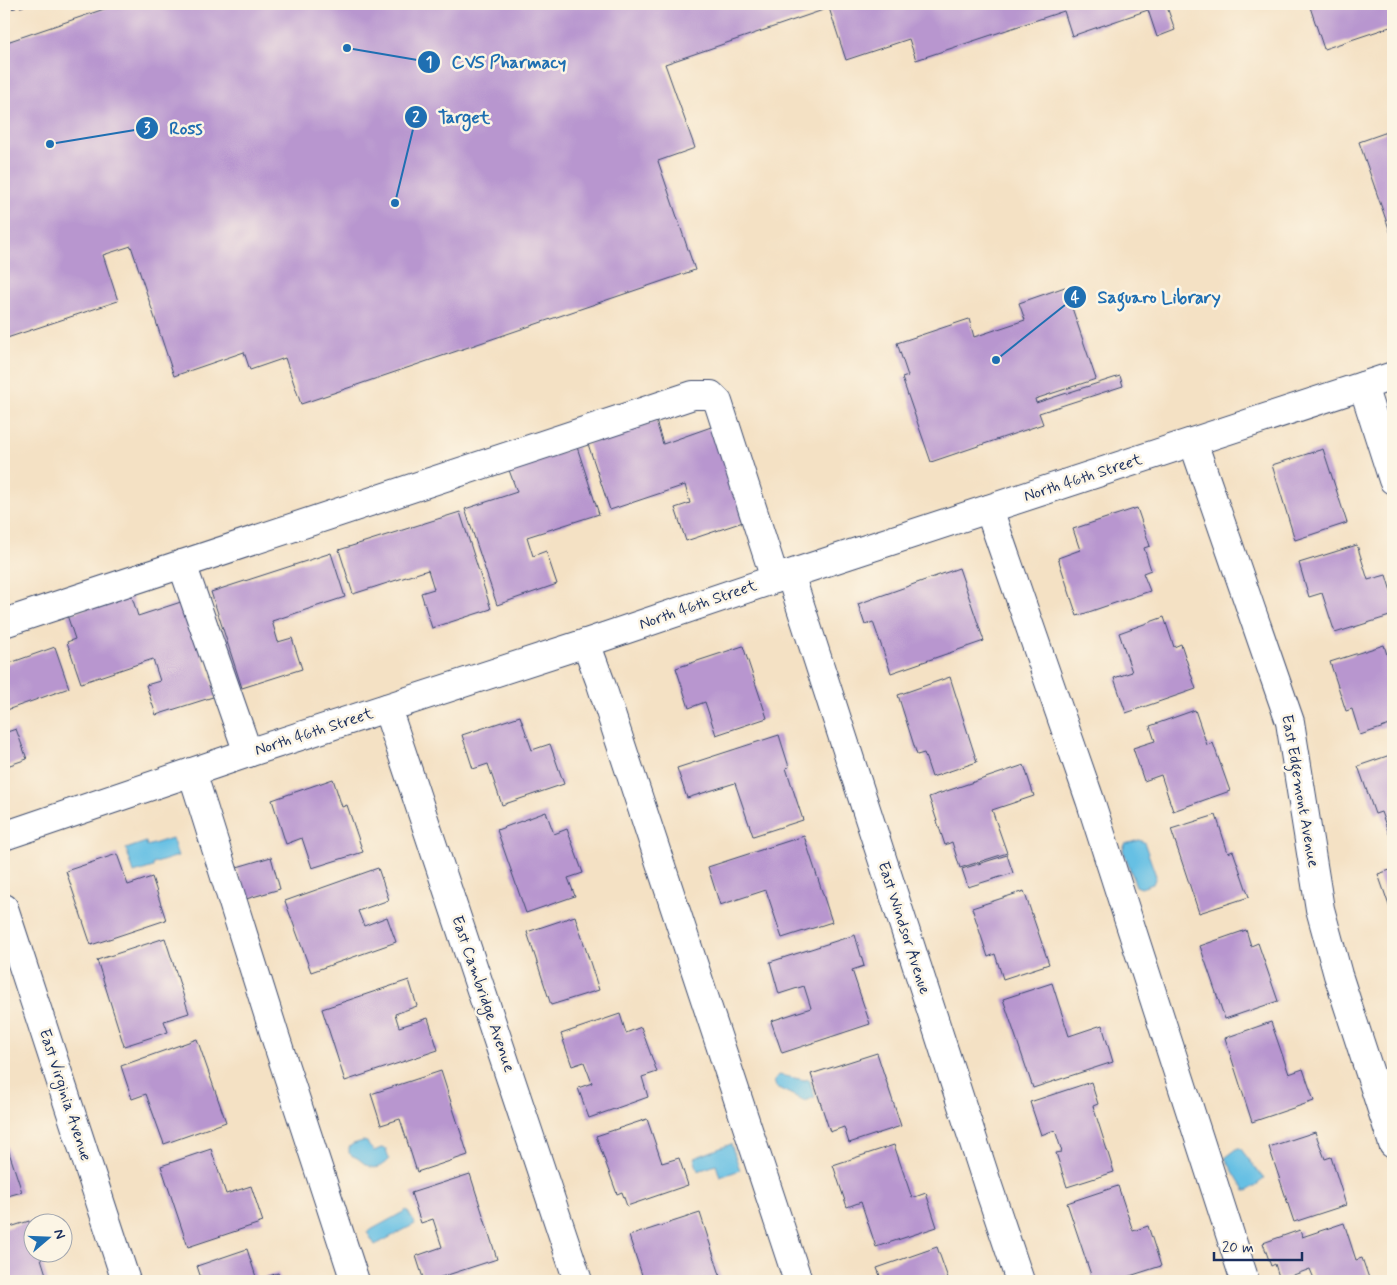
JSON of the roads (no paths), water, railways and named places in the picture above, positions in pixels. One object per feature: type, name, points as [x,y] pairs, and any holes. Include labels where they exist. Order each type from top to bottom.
[{"type":"street","name":"North 46th Street","points":[[4,836],[248,753],[1393,376]]},
{"type":"street","points":[[1364,386],[1393,480]]},
{"type":"street","name":"East Windsor Avenue","points":[[4,623],[693,395],[711,395],[718,402],[782,577],[1020,1281]]},
{"type":"street","name":"East Edgemont Avenue","points":[[1193,442],[1290,722],[1320,909],[1338,975],[1393,1144]]},
{"type":"street","points":[[989,509],[1090,800],[1245,1281]]},
{"type":"street","points":[[182,564],[248,753]]},
{"type":"street","points":[[586,643],[798,1281]]},
{"type":"street","name":"East Cambridge Avenue","points":[[386,708],[578,1281]]},
{"type":"street","points":[[192,772],[355,1281]]},
{"type":"street","name":"East Virginia Avenue","points":[[4,908],[126,1281]]},
{"type":"water","points":[[172,838],[178,856],[153,864],[153,867],[134,873],[126,849],[146,842],[147,846]]},
{"type":"water","points":[[1139,840],[1144,842],[1156,876],[1153,884],[1141,888],[1136,886],[1123,850],[1125,844]]},
{"type":"water","points":[[779,1075],[805,1080],[809,1079],[815,1097],[805,1101],[776,1087],[774,1081]]},
{"type":"water","points":[[363,1141],[367,1142],[374,1151],[381,1148],[386,1149],[389,1159],[381,1166],[374,1168],[349,1153],[349,1147]]},
{"type":"water","points":[[731,1144],[740,1170],[720,1177],[716,1165],[698,1171],[694,1158]]},
{"type":"water","points":[[1240,1148],[1264,1179],[1248,1191],[1245,1191],[1225,1158]]},
{"type":"water","points":[[407,1210],[415,1224],[375,1245],[367,1232]]},
{"type":"place","name":"CVS Pharmacy","points":[[347,48]]},
{"type":"place","name":"Ross","points":[[50,144]]},
{"type":"place","name":"Target","points":[[395,203]]},
{"type":"place","name":"Saguaro Library","points":[[996,360]]}]
